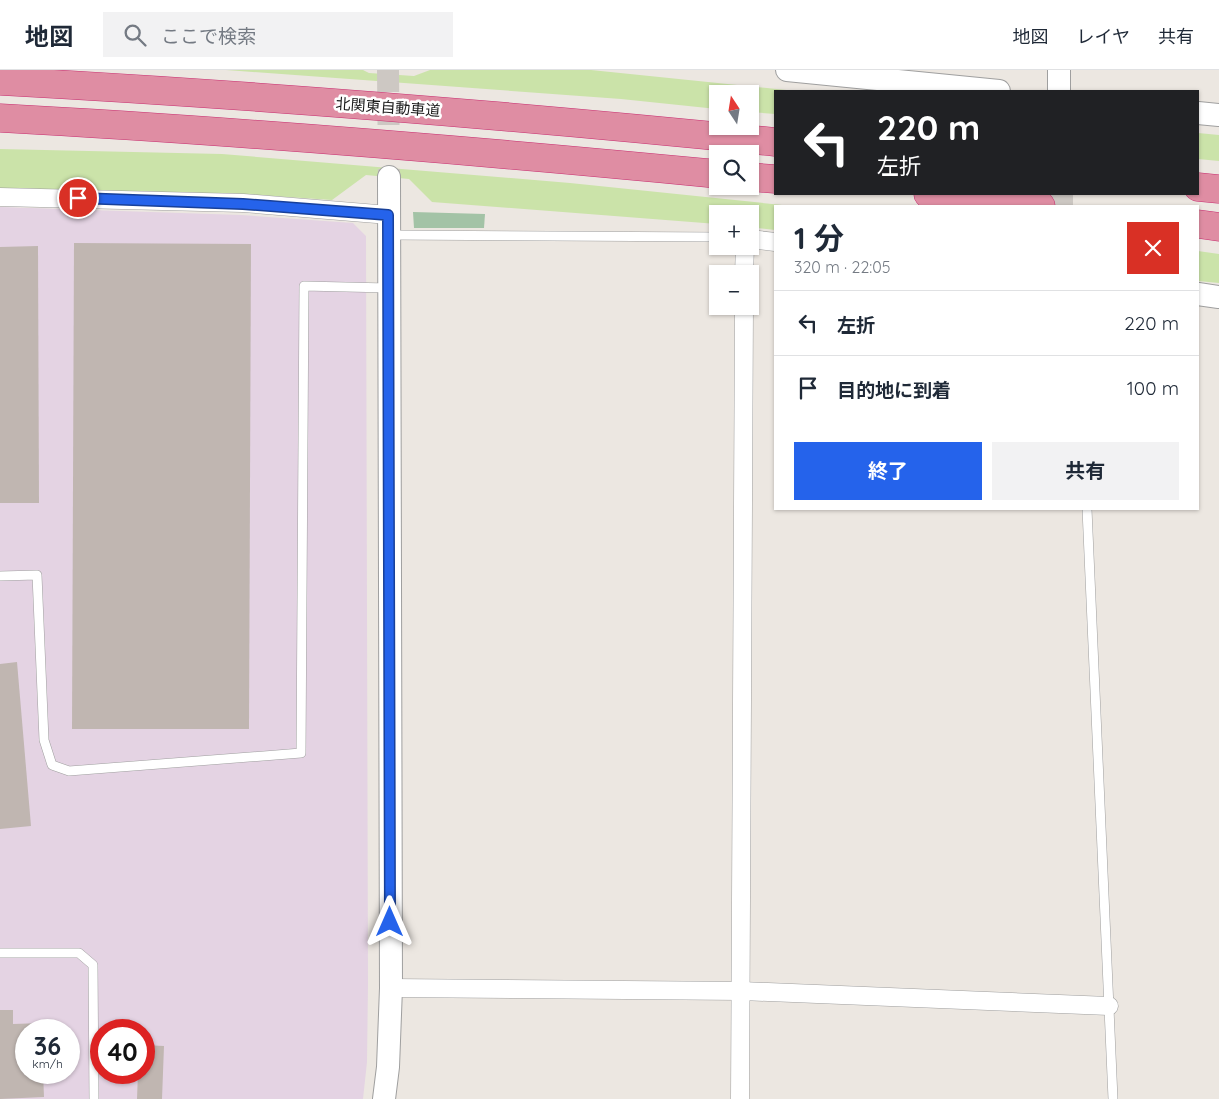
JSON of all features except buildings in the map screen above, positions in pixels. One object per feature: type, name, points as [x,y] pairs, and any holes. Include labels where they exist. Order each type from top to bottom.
[{"type":"highway","name":"北関東自動車道","points":[[0,81],[191,92],[509,116],[774,142]]},
{"type":"highway","points":[[0,118],[188,128],[514,154],[709,173]]},
{"type":"highway","points":[[0,130],[188,128]]},
{"type":"highway","points":[[759,178],[774,179]]},
{"type":"highway","points":[[1199,187],[1219,189]]},
{"type":"highway","points":[[938,195],[1032,205]]},
{"type":"highway","points":[[1199,224],[1219,227]]},
{"type":"street","points":[[787,70],[989,90]]},
{"type":"street","points":[[1059,70],[1059,90]]},
{"type":"street","points":[[1199,112],[1219,115]]},
{"type":"street","points":[[384,1099],[388,1067],[391,988],[388,177]]},
{"type":"street","points":[[0,197],[243,204],[388,225]]},
{"type":"street","points":[[759,240],[774,242]]},
{"type":"street","points":[[1199,294],[1219,297]]},
{"type":"street","points":[[740,1099],[744,315]]},
{"type":"street","points":[[391,988],[742,991],[1109,1006]]},
{"type":"lane","points":[[388,225],[709,237]]},
{"type":"lane","points":[[0,576],[36,575],[44,740],[52,765],[69,771],[301,753],[304,286],[388,288]]},
{"type":"lane","points":[[1087,510],[1113,1099]]},
{"type":"lane","points":[[0,953],[79,953],[94,965],[94,1099]]},
{"type":"shaded area","points":[[0,207],[241,215],[353,223],[366,236],[368,984],[367,1062],[363,1099],[0,1099]]},
{"type":"green space","points":[[226,70],[363,70],[369,73],[414,76],[430,70],[591,70],[737,85],[709,85],[709,108],[621,99]]},
{"type":"green space","points":[[759,87],[786,90],[774,90],[774,114],[759,113]]},
{"type":"green space","points":[[1199,133],[1219,135],[1219,161],[1199,159]]},
{"type":"green space","points":[[0,149],[222,154],[570,183],[782,205],[774,205],[774,230],[759,228],[759,205],[709,205],[709,223],[432,202],[409,179],[366,175],[332,200],[243,194],[0,188]]},
{"type":"green space","points":[[413,212],[485,214],[484,228],[414,228]]},
{"type":"green space","points":[[1199,251],[1219,254],[1219,283],[1199,281]]},
{"type":"tunnel","points":[[388,70],[389,177]]},
{"type":"tunnel","points":[[1062,195],[1062,205]]},
{"type":"route","points":[[78,198],[243,204],[388,215],[390,922]]}]
